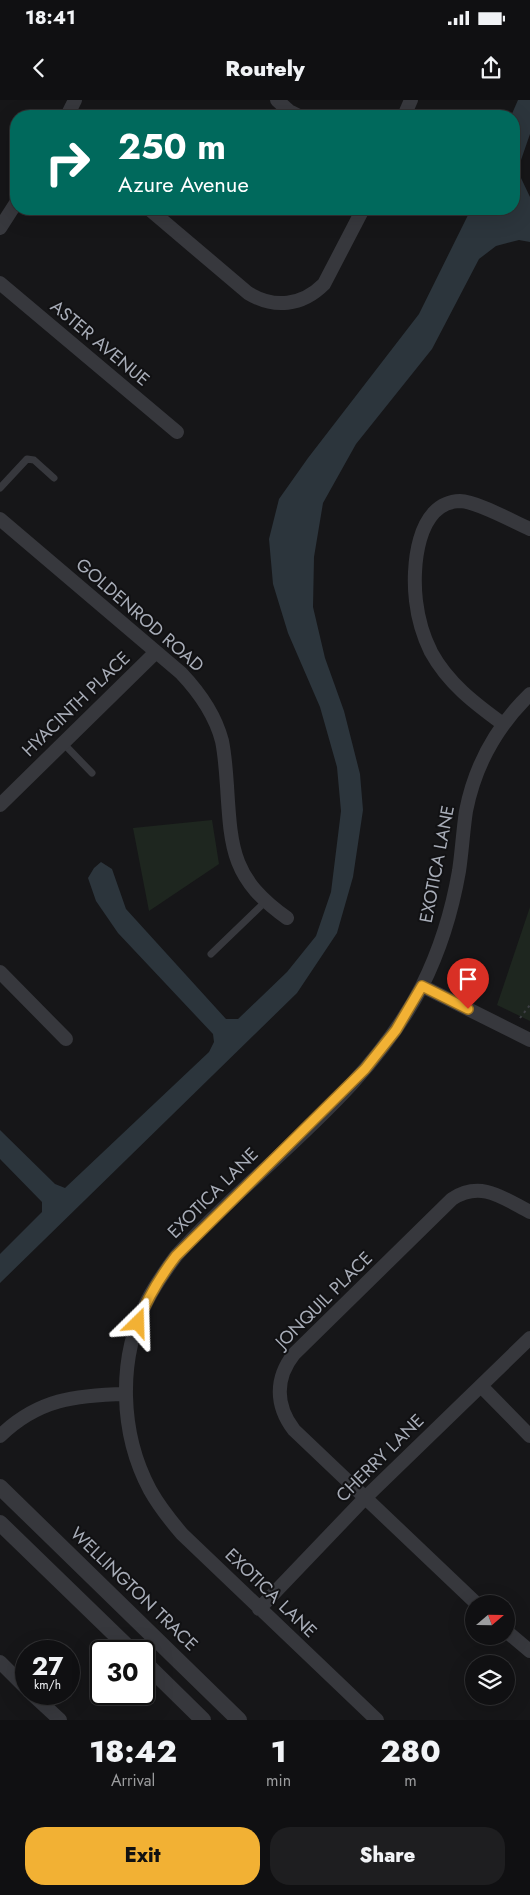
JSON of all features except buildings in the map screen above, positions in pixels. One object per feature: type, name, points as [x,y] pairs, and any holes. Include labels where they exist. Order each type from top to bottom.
[{"type":"street","points":[[277,100],[288,110]]},
{"type":"street","points":[[0,228],[10,212]]},
{"type":"street","points":[[157,215],[256,298],[283,304],[292,303],[310,296],[324,284],[360,215]]},
{"type":"street","name":"ASTER AVENUE","points":[[0,283],[176,432]]},
{"type":"street","points":[[502,724],[455,686],[431,652],[420,623],[416,602],[414,582],[416,561],[426,522],[431,515],[450,502],[468,502],[530,529]]},
{"type":"street","name":"GOLDENROD ROAD","points":[[2,524],[156,652],[194,687],[206,703],[222,740],[230,836],[234,853],[250,885],[265,902],[287,918]]},
{"type":"street","name":"HYACINTH PLACE","points":[[0,805],[156,652]]},
{"type":"street","name":"EXOTICA LANE","points":[[377,1720],[259,1609],[182,1534],[164,1513],[139,1465],[131,1439],[126,1394],[129,1353],[146,1302],[160,1278],[182,1250],[365,1069],[391,1037],[422,986],[443,936],[459,871],[466,813],[474,779],[488,746],[502,724],[530,694]]},
{"type":"street","points":[[0,972],[66,1039]]},
{"type":"street","points":[[422,986],[530,1040]]},
{"type":"street","name":"JONQUIL PLACE","points":[[467,1595],[288,1422],[281,1405],[279,1387],[288,1361],[460,1194],[468,1191],[486,1191],[530,1212]]},
{"type":"street","name":"CHERRY LANE","points":[[259,1609],[365,1498],[530,1338]]},
{"type":"street","points":[[481,1386],[530,1436]]},
{"type":"street","points":[[0,1436],[22,1417],[49,1404],[88,1395],[126,1394]]},
{"type":"street","name":"WELLINGTON TRACE","points":[[0,1487],[239,1720]]},
{"type":"street","points":[[0,1523],[121,1640]]},
{"type":"street","points":[[515,1638],[530,1651]]},
{"type":"street","points":[[0,1662],[15,1677]]},
{"type":"street","points":[[155,1673],[204,1720]]},
{"type":"street","points":[[44,1705],[60,1720]]},
{"type":"lane","points":[[0,488],[27,459],[34,460],[54,478]]},
{"type":"lane","points":[[63,743],[92,773]]},
{"type":"lane","points":[[211,954],[265,902]]},
{"type":"path","points":[[520,1018],[530,1004]]},
{"type":"shaded area","points":[[518,100],[530,100],[530,134],[521,160],[521,178],[530,197],[530,242],[519,240],[496,246],[479,259],[432,349],[356,444],[323,503],[314,557],[313,607],[325,658],[344,711],[360,774],[363,810],[353,877],[337,933],[297,993],[0,1283],[0,1254],[42,1212],[42,1202],[0,1159],[0,1130],[55,1184],[65,1188],[209,1052],[214,1042],[213,1034],[118,933],[96,901],[88,878],[94,868],[101,862],[112,869],[126,909],[226,1019],[238,1019],[287,972],[316,936],[331,892],[341,811],[337,767],[320,707],[288,633],[273,584],[269,539],[279,499],[308,458],[419,314],[468,215],[520,215],[520,110],[514,110]]},
{"type":"shaded area","points":[[212,820],[219,864],[149,911],[133,828]]},
{"type":"shaded area","points":[[530,907],[530,1021],[497,1005]]},
{"type":"route","points":[[138,1323],[146,1302],[176,1256],[365,1069],[396,1030],[422,986],[468,1009]]}]
